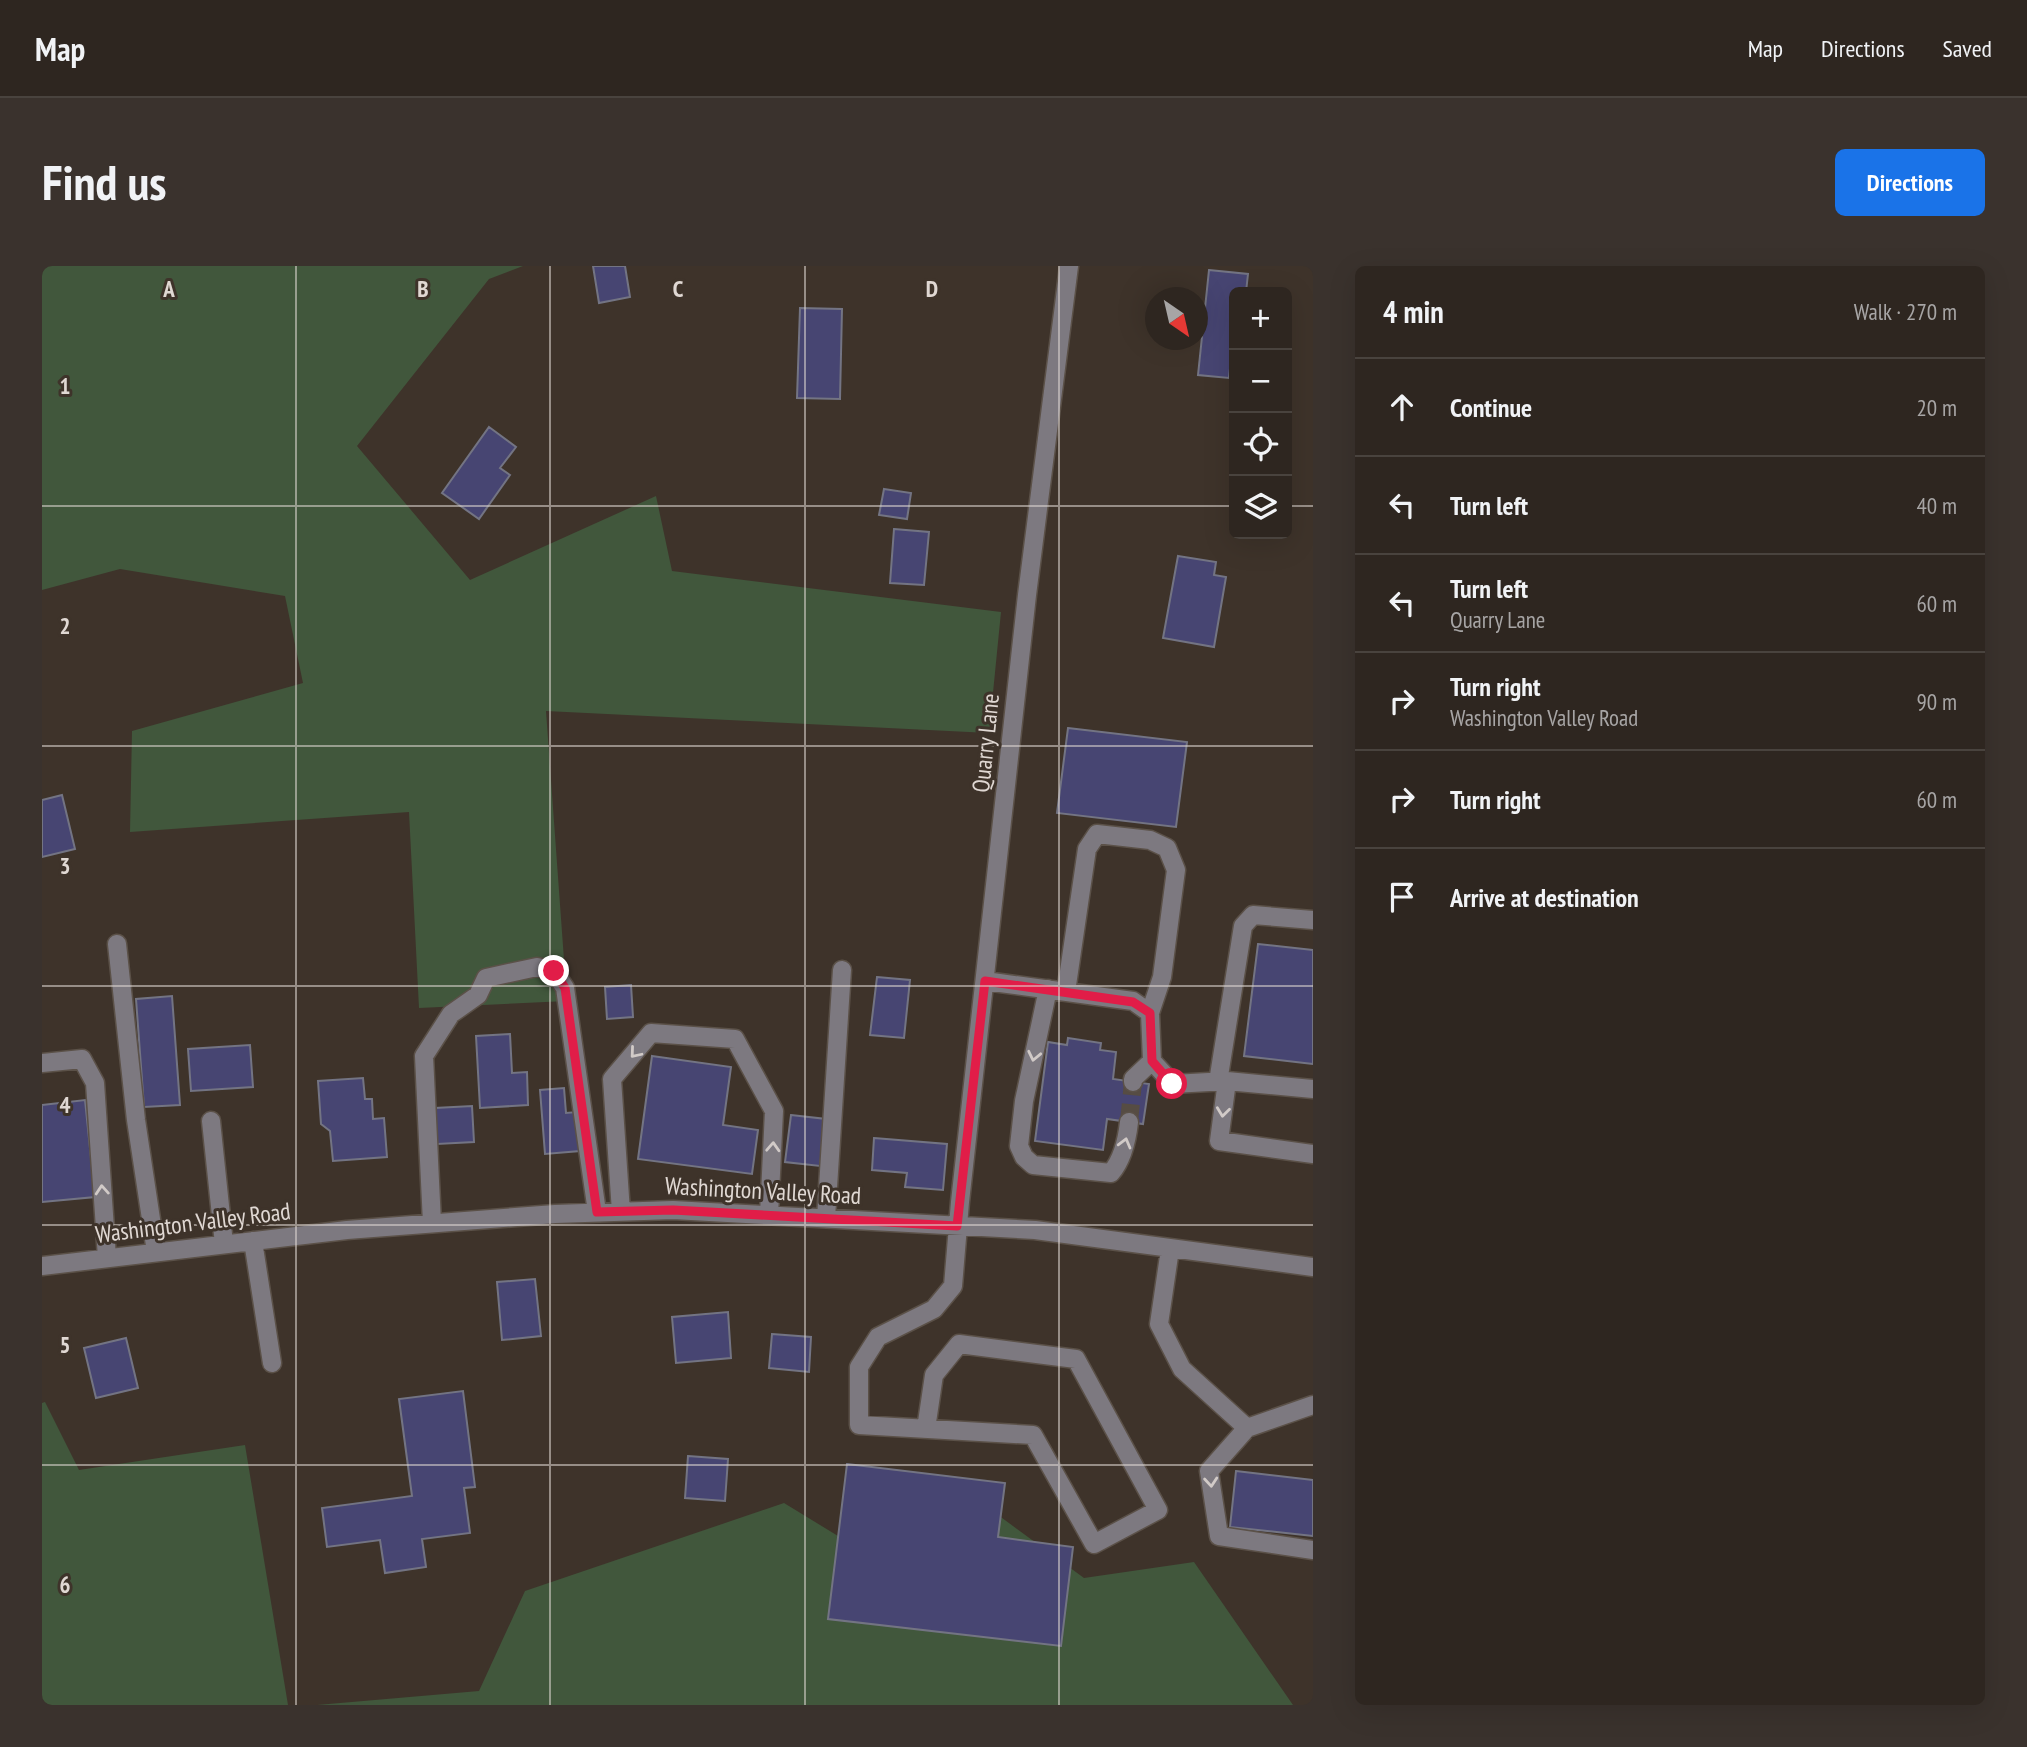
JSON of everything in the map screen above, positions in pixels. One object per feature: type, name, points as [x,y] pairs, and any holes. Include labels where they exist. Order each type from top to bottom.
[{"type":"street","name":"Quarry Lane","points":[[926,1429],[859,1426],[859,1367],[878,1337],[934,1309],[953,1286],[957,1226],[1027,595],[1069,266]]},
{"type":"street","points":[[1129,1122],[1118,1165],[1111,1173],[1033,1165],[1024,1157],[1019,1146],[1024,1101],[1057,991],[1087,849],[1097,834],[1150,840],[1167,848],[1176,870],[1162,977],[1150,1013],[1152,1061],[1172,1084],[1222,1082],[1313,1089]]},
{"type":"street","points":[[1313,920],[1253,915],[1243,926],[1222,1082],[1219,1141],[1313,1154]]},
{"type":"street","points":[[117,944],[136,1120],[156,1252]]},
{"type":"street","points":[[432,1223],[424,1056],[451,1014],[478,995],[486,978],[537,967],[554,971],[565,988],[597,1212]]},
{"type":"street","points":[[826,1218],[842,970]]},
{"type":"street","points":[[985,981],[1133,1002],[1150,1013]]},
{"type":"street","points":[[621,1212],[612,1079],[651,1033],[735,1039],[774,1111],[769,1215]]},
{"type":"street","points":[[42,1063],[82,1059],[94,1083],[107,1258]]},
{"type":"street","points":[[1133,1082],[1152,1061]]},
{"type":"street","points":[[211,1122],[224,1244]]},
{"type":"street","name":"Washington Valley Road","points":[[42,1266],[347,1230],[555,1214],[673,1210],[1035,1230],[1313,1266]]},
{"type":"street","points":[[253,1241],[272,1363]]},
{"type":"street","points":[[1170,1248],[1160,1324],[1182,1368],[1247,1428]]},
{"type":"street","points":[[958,1344],[1076,1359],[1158,1510],[1094,1544],[1033,1435],[926,1429],[934,1375],[958,1344]]},
{"type":"street","points":[[1313,1405],[1247,1428],[1209,1471],[1219,1536],[1313,1550]]},
{"type":"green space","points":[[42,266],[523,266],[489,279],[357,446],[470,580],[656,496],[672,571],[1001,612],[989,733],[546,711],[567,1001],[419,1008],[409,812],[130,832],[132,731],[303,683],[285,596],[120,569],[42,590]]},
{"type":"green space","points":[[45,1402],[79,1470],[245,1445],[288,1705],[42,1705],[42,1403]]},
{"type":"green space","points":[[784,1503],[933,1594],[998,1515],[1084,1578],[1194,1562],[1293,1705],[317,1705],[479,1691],[525,1591]]},
{"type":"building","points":[[593,266],[625,266],[630,297],[599,303]]},
{"type":"building","points":[[1209,270],[1248,274],[1247,287],[1229,287],[1229,378],[1198,375],[1201,350],[1208,350]]},
{"type":"building","points":[[800,308],[842,309],[840,399],[797,398]]},
{"type":"building","points":[[489,427],[516,447],[500,468],[510,475],[479,519],[442,493]]},
{"type":"building","points":[[884,489],[911,493],[907,519],[879,515]]},
{"type":"building","points":[[894,529],[929,532],[924,585],[890,583]]},
{"type":"building","points":[[1178,556],[1216,562],[1214,575],[1226,577],[1214,647],[1163,638]]},
{"type":"building","points":[[1068,728],[1187,742],[1176,827],[1057,813]]},
{"type":"building","points":[[62,795],[75,849],[42,857],[42,800]]},
{"type":"building","points":[[1258,944],[1313,950],[1313,1064],[1244,1056]]},
{"type":"building","points":[[877,977],[910,980],[904,1038],[870,1035]]},
{"type":"building","points":[[631,985],[633,1017],[607,1019],[605,987]]},
{"type":"building","points":[[172,996],[180,1105],[144,1107],[136,999]]},
{"type":"building","points":[[510,1034],[512,1073],[527,1072],[528,1105],[480,1108],[476,1036]]},
{"type":"building","points":[[1068,1038],[1101,1043],[1100,1050],[1116,1052],[1113,1079],[1149,1084],[1143,1124],[1107,1119],[1103,1150],[1035,1141],[1048,1042],[1067,1045]]},
{"type":"building","points":[[250,1045],[253,1087],[191,1091],[188,1049]]},
{"type":"building","points":[[652,1056],[731,1067],[723,1125],[758,1130],[752,1174],[638,1159]]},
{"type":"building","points":[[363,1078],[365,1099],[372,1099],[373,1119],[384,1118],[387,1157],[333,1161],[330,1131],[321,1124],[318,1081]]},
{"type":"building","points":[[564,1088],[566,1113],[577,1112],[580,1151],[545,1154],[540,1090]]},
{"type":"building","points":[[85,1100],[95,1197],[42,1202],[42,1105]]},
{"type":"building","points":[[472,1106],[474,1142],[437,1144],[435,1108]]},
{"type":"building","points":[[791,1115],[826,1119],[820,1166],[785,1162]]},
{"type":"building","points":[[874,1138],[947,1144],[943,1190],[905,1187],[907,1173],[872,1170]]},
{"type":"building","points":[[535,1279],[541,1336],[502,1340],[497,1282]]},
{"type":"building","points":[[728,1312],[731,1358],[676,1363],[672,1317]]},
{"type":"building","points":[[772,1334],[811,1337],[809,1372],[769,1368]]},
{"type":"building","points":[[126,1338],[138,1388],[96,1398],[84,1348]]},
{"type":"building","points":[[463,1391],[475,1487],[464,1488],[470,1533],[422,1539],[426,1567],[385,1573],[380,1540],[327,1547],[322,1508],[412,1496],[399,1399]]},
{"type":"building","points":[[688,1456],[728,1459],[725,1501],[685,1498]]},
{"type":"building","points":[[847,1464],[1005,1483],[998,1537],[1073,1547],[1061,1646],[828,1619]]},
{"type":"building","points":[[1236,1471],[1313,1480],[1313,1536],[1230,1527]]},
{"type":"tunnel","points":[[1129,1122],[1133,1082]]},
{"type":"route","points":[[554,971],[565,988],[597,1212],[673,1210],[957,1226],[985,981],[1133,1002],[1150,1013],[1152,1061],[1172,1084]]}]
